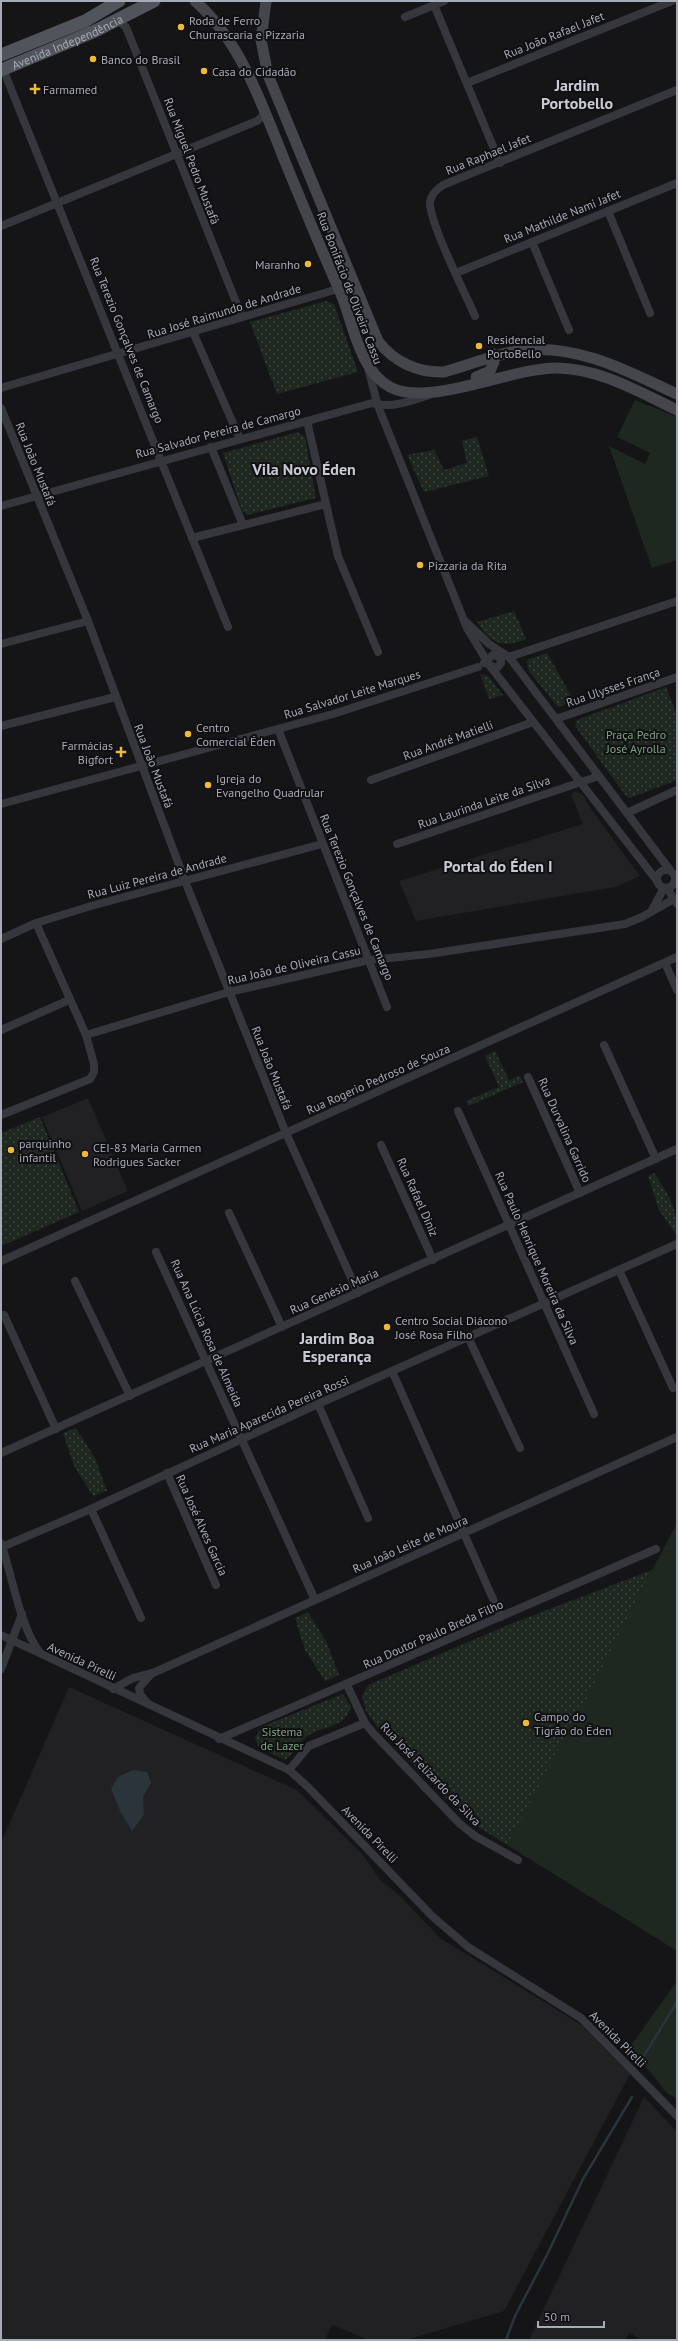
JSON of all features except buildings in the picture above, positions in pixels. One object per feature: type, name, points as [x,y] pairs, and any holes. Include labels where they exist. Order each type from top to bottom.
[{"type":"main road","name":"Avenida Independência","points":[[1,55],[85,21],[119,1]]},
{"type":"main road","name":"Avenida Independência","points":[[2,67],[95,31],[154,1]]},
{"type":"main road","name":"Rua Bonifácio de Oliveira Cassu","points":[[195,1],[224,32],[265,114],[338,289],[365,359]]},
{"type":"main road","name":"Rua Bonifácio de Oliveira Cassu","points":[[266,1],[261,40],[263,59],[275,92],[374,331],[386,350],[406,365],[425,371],[444,372],[495,356],[527,350],[556,350],[578,353],[600,359],[677,394]]},
{"type":"main road","points":[[265,114],[275,92]]},
{"type":"main road","points":[[338,289],[354,299],[367,324],[374,331]]},
{"type":"main road","points":[[465,386],[472,378],[490,371],[495,356]]},
{"type":"main road","points":[[365,359],[378,379],[399,392],[410,394],[443,391],[535,369],[577,370],[604,377],[677,410]]},
{"type":"street","points":[[404,17],[444,1]]},
{"type":"street","name":"Rua João Rafael Jafet","points":[[467,83],[672,1]]},
{"type":"street","points":[[434,5],[500,163]]},
{"type":"street","name":"Rua Miguel Pedro Mustafá","points":[[114,21],[120,22],[126,27],[175,154],[242,317]]},
{"type":"street","name":"Rua Terezio Gonçalves de Camargo","points":[[2,67],[58,202],[228,627]]},
{"type":"street","name":"Rua Raphael Jafet","points":[[474,316],[433,218],[430,200],[436,190],[443,185],[677,90]]},
{"type":"street","points":[[1,226],[175,154],[257,122],[265,114]]},
{"type":"street","name":"Rua Mathilde Nami Jafet","points":[[456,273],[677,183]]},
{"type":"street","points":[[608,211],[650,313]]},
{"type":"street","points":[[532,242],[569,330]]},
{"type":"street","name":"Rua José Raimundo de Andrade","points":[[1,388],[119,355],[338,289]]},
{"type":"street","points":[[193,332],[240,439]]},
{"type":"street","name":"Rua Bonifácio de Oliveira Cassu","points":[[365,359],[378,406],[463,620],[475,645],[492,663],[533,722],[579,783],[658,882],[666,888],[675,901]]},
{"type":"street","name":"Rua Salvador Pereira de Camargo","points":[[1,506],[372,403],[378,406],[402,403],[443,391]]},
{"type":"street","name":"Rua João Mustafá","points":[[1,408],[88,621],[115,698],[229,992],[286,1133],[358,1293]]},
{"type":"street","points":[[307,421],[338,556],[378,652]]},
{"type":"street","points":[[210,447],[243,525]]},
{"type":"street","points":[[192,538],[326,504]]},
{"type":"street","name":"Rua Salvador Leite Marques","points":[[1,804],[333,714],[677,601]]},
{"type":"street","name":"Rua Bonifácio de Oliveira Cassu","points":[[463,620],[489,644],[509,657],[674,873]]},
{"type":"street","points":[[1,644],[88,621]]},
{"type":"street","name":"Rua Ulysses França","points":[[556,719],[677,677]]},
{"type":"street","points":[[1,726],[115,698]]},
{"type":"street","name":"Rua André Matielli","points":[[371,780],[533,722]]},
{"type":"street","name":"Rua Terezio Gonçalves de Camargo","points":[[278,729],[387,1007]]},
{"type":"street","points":[[579,783],[599,776]]},
{"type":"street","name":"Rua Laurinda Leite da Silva","points":[[397,844],[579,783]]},
{"type":"street","points":[[627,813],[677,790]]},
{"type":"street","name":"Rua Luiz Pereira de Andrade","points":[[1,939],[36,923],[322,844]]},
{"type":"street","points":[[652,911],[666,888],[675,883],[674,873],[661,871],[658,876],[658,882]]},
{"type":"street","name":"Rua João de Oliveira Cassu","points":[[86,1035],[229,992],[369,960],[429,954],[625,924],[675,901]]},
{"type":"street","points":[[1,1115],[84,1082],[92,1076],[94,1064],[86,1035],[69,1000],[36,923]]},
{"type":"street","name":"Rua Rogerio Pedroso de Souza","points":[[1,1261],[677,958]]},
{"type":"street","points":[[665,963],[677,990]]},
{"type":"street","points":[[1,1030],[69,1000]]},
{"type":"street","points":[[604,1045],[656,1159]]},
{"type":"street","name":"Rua Durvalina Garrido","points":[[528,1077],[580,1193]]},
{"type":"street","name":"Rua Paulo Henrique Moreira da Silva","points":[[458,1111],[594,1414]]},
{"type":"street","name":"Rua Rafael Diniz","points":[[381,1145],[433,1260]]},
{"type":"street","name":"Rua Genésio Maria","points":[[1,1453],[677,1150]]},
{"type":"street","points":[[229,1213],[282,1327]]},
{"type":"street","name":"Rua Maria Aparecida Pereira Rossi","points":[[2,1545],[91,1509],[318,1404],[677,1244]]},
{"type":"street","name":"Rua Ana Lúcia Rosa de Almeida","points":[[156,1252],[315,1600]]},
{"type":"street","points":[[619,1270],[673,1388]]},
{"type":"street","points":[[75,1281],[130,1396]]},
{"type":"street","points":[[4,1315],[56,1429]]},
{"type":"street","points":[[468,1337],[520,1448]]},
{"type":"street","points":[[392,1371],[501,1617]]},
{"type":"street","points":[[318,1404],[368,1518]]},
{"type":"street","name":"Rua João Leite de Moura","points":[[113,1689],[133,1678],[153,1673],[677,1437]]},
{"type":"street","name":"Rua José Alves Garcia","points":[[167,1473],[216,1585]]},
{"type":"street","points":[[91,1509],[141,1618]]},
{"type":"street","points":[[2,1545],[23,1616],[35,1647],[40,1654]]},
{"type":"street","name":"Rua Doutor Paulo Breda Filho","points":[[219,1739],[347,1685],[656,1549]]},
{"type":"street","points":[[1,1669],[4,1660],[15,1642],[23,1616]]},
{"type":"street","name":"Avenida Pirelli","points":[[1,1635],[219,1739],[289,1770],[308,1787],[432,1916],[468,1947],[581,2018],[677,2116]]},
{"type":"street","name":"Rua João Leite de Moura","points":[[149,1706],[140,1694],[139,1688],[153,1673]]},
{"type":"street","name":"Rua José Felizardo da Silva","points":[[347,1685],[365,1723],[459,1823],[476,1836],[518,1860]]},
{"type":"street","points":[[289,1770],[308,1746],[365,1723]]},
{"type":"shaded area","points":[[576,791],[583,795],[591,809],[640,876],[615,887],[416,921],[399,881],[583,824],[571,795]]},
{"type":"shaded area","name":"CEI-83 Maria Carmen Rodrigues Sacker","points":[[88,1098],[128,1191],[82,1211],[42,1117]]},
{"type":"shaded area","points":[[69,1687],[297,1790],[364,1856],[379,1879],[399,1895],[440,1938],[583,2026],[630,2074],[504,2311],[406,2340],[369,2340],[332,2325],[325,2340],[1,2340],[1,1843]]},
{"type":"shaded area","points":[[133,1770],[147,1772],[151,1783],[143,1797],[144,1815],[132,1831],[121,1813],[111,1789],[118,1777]]},
{"type":"shaded area","points":[[644,2097],[677,2132],[677,2340],[643,2340],[629,2333],[625,2340],[529,2340]]},
{"type":"green space","points":[[326,301],[334,304],[358,372],[277,394],[250,322]]},
{"type":"green space","points":[[635,400],[677,417],[677,560],[652,568],[609,446],[645,464],[650,453],[617,437]]},
{"type":"green space","points":[[298,432],[305,437],[316,498],[247,515],[242,511],[223,453]]},
{"type":"green space","points":[[477,437],[489,476],[424,492],[407,455],[434,450],[444,470],[467,463],[462,441]]},
{"type":"green space","points":[[514,611],[526,639],[518,642],[503,644],[497,642],[487,635],[477,622]]},
{"type":"green space","points":[[547,653],[574,701],[558,707],[528,670],[527,660]]},
{"type":"green space","points":[[480,674],[488,676],[503,695],[489,699]]},
{"type":"green space","name":"Praça Pedro José Ayrolla","points":[[666,687],[677,715],[677,780],[630,798],[626,796],[575,726],[577,720]]},
{"type":"green space","points":[[495,1051],[509,1080],[520,1076],[523,1082],[468,1106],[466,1101],[499,1087],[485,1056]]},
{"type":"green space","points":[[40,1117],[79,1212],[1,1246],[1,1133]]},
{"type":"green space","points":[[654,1173],[672,1203],[676,1218],[677,1236],[659,1210],[648,1176]]},
{"type":"green space","points":[[76,1428],[95,1458],[107,1491],[93,1496],[74,1466],[63,1433]]},
{"type":"green space","points":[[677,1523],[677,1951],[507,1845]]},
{"type":"green space","points":[[652,1570],[586,1699],[507,1845],[469,1821],[377,1727],[366,1711],[362,1696],[368,1685],[508,1625]]},
{"type":"green space","points":[[308,1612],[327,1643],[339,1675],[325,1681],[305,1650],[295,1618]]},
{"type":"green space","name":"Sistema de Lazer","points":[[343,1694],[351,1707],[348,1714],[338,1723],[312,1733],[306,1737],[285,1760],[258,1746],[255,1738],[261,1727]]},
{"type":"green space","points":[[677,1981],[677,2099],[667,2093],[630,2047]]},
{"type":"waterway","points":[[640,2062],[677,2002]]},
{"type":"waterway","points":[[506,2340],[515,2316],[548,2253],[583,2179],[632,2097]]},
{"type":"place","name":"Roda de Ferro Churrascaria e Pizzaria","points":[[181,27]]},
{"type":"place","name":"Banco do Brasil","points":[[93,59]]},
{"type":"place","name":"Casa do Cidadão","points":[[204,71]]},
{"type":"place","name":"Farmamed","points":[[35,89]]},
{"type":"place","name":"Maranho","points":[[308,264]]},
{"type":"place","name":"Residencial PortoBello","points":[[479,346]]},
{"type":"place","name":"Pizzaria da Rita","points":[[420,565]]},
{"type":"place","name":"Centro Comercial Éden","points":[[188,734]]},
{"type":"place","name":"Farmácias Bigfort","points":[[121,752]]},
{"type":"place","name":"Igreja do Evangelho Quadrular","points":[[208,785]]},
{"type":"place","name":"parquinho infantil","points":[[11,1150]]},
{"type":"place","name":"CEI-83 Maria Carmen Rodrigues Sacker","points":[[85,1154]]},
{"type":"place","name":"Centro Social Diácono José Rosa Filho","points":[[387,1327]]},
{"type":"place","name":"Campo do Tigrão do Éden","points":[[526,1723]]},
{"type":"district","name":"Jardim Portobello","points":[[577,94]]},
{"type":"district","name":"Vila Novo Éden","points":[[304,469]]},
{"type":"district","name":"Portal do Éden I","points":[[498,866]]},
{"type":"district","name":"Jardim Boa Esperança","points":[[337,1347]]}]
